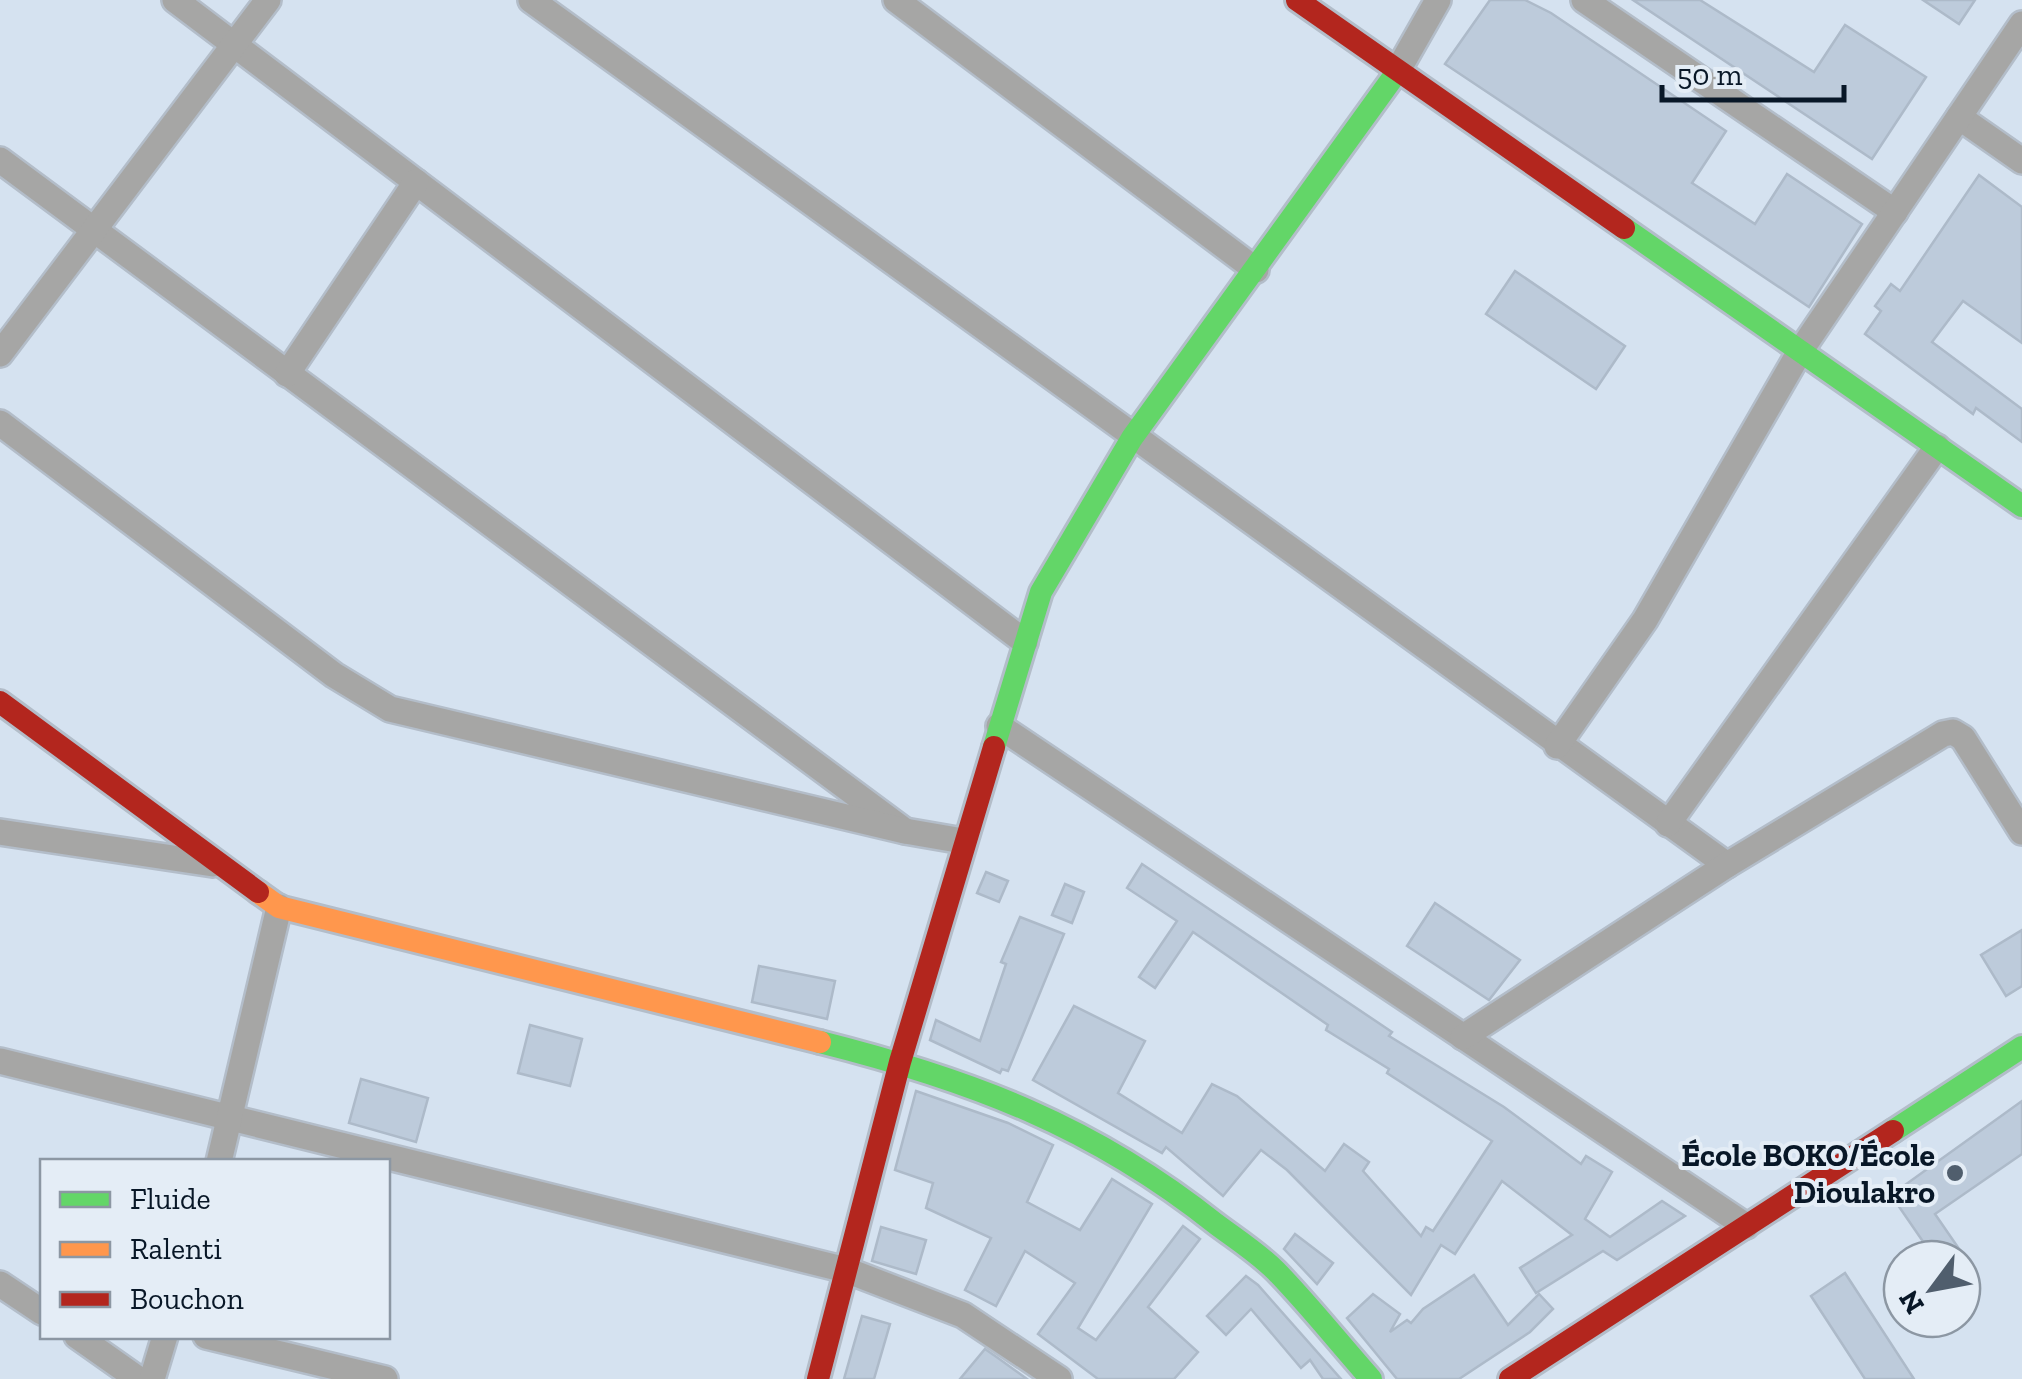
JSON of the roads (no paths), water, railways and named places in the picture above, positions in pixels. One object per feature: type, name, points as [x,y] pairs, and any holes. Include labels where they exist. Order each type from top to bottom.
[{"type":"street","points":[[175,0],[1025,642]]},
{"type":"street","points":[[0,354],[268,0]]},
{"type":"street","points":[[531,0],[1727,866]]},
{"type":"street","points":[[896,0],[1256,270]]},
{"type":"street","points":[[1298,0],[2022,506]]},
{"type":"street","points":[[818,1379],[900,1062],[1040,592],[1132,438],[1397,72],[1438,0]]},
{"type":"street","points":[[1584,0],[1895,212]]},
{"type":"street","points":[[1557,746],[1645,620],[1799,353],[2022,24]]},
{"type":"street","points":[[1959,117],[2022,160]]},
{"type":"street","points":[[0,160],[905,832]]},
{"type":"street","points":[[287,374],[416,182]]},
{"type":"street","points":[[0,423],[334,675],[390,710],[905,832],[964,841]]},
{"type":"street","points":[[1668,824],[1936,447]]},
{"type":"street","points":[[0,702],[278,908],[900,1062],[1018,1102],[1104,1146],[1189,1202],[1274,1269],[1371,1379]]},
{"type":"street","points":[[999,726],[1746,1226]]},
{"type":"street","points":[[1463,1036],[1727,866],[1953,732],[1963,738],[2022,832]]},
{"type":"street","points":[[0,832],[218,864]]},
{"type":"street","points":[[220,1159],[233,1119],[278,908]]},
{"type":"street","points":[[1510,1379],[2022,1047]]},
{"type":"street","points":[[0,1061],[846,1270],[963,1315],[1060,1379]]},
{"type":"street","points":[[3,1291],[40,1311]]},
{"type":"street","points":[[81,1339],[138,1379]]},
{"type":"street","points":[[152,1379],[164,1339]]},
{"type":"street","points":[[218,1339],[385,1379]]},
{"type":"place","name":"École BOKO/École Dioulakro","points":[[1955,1173]]}]
